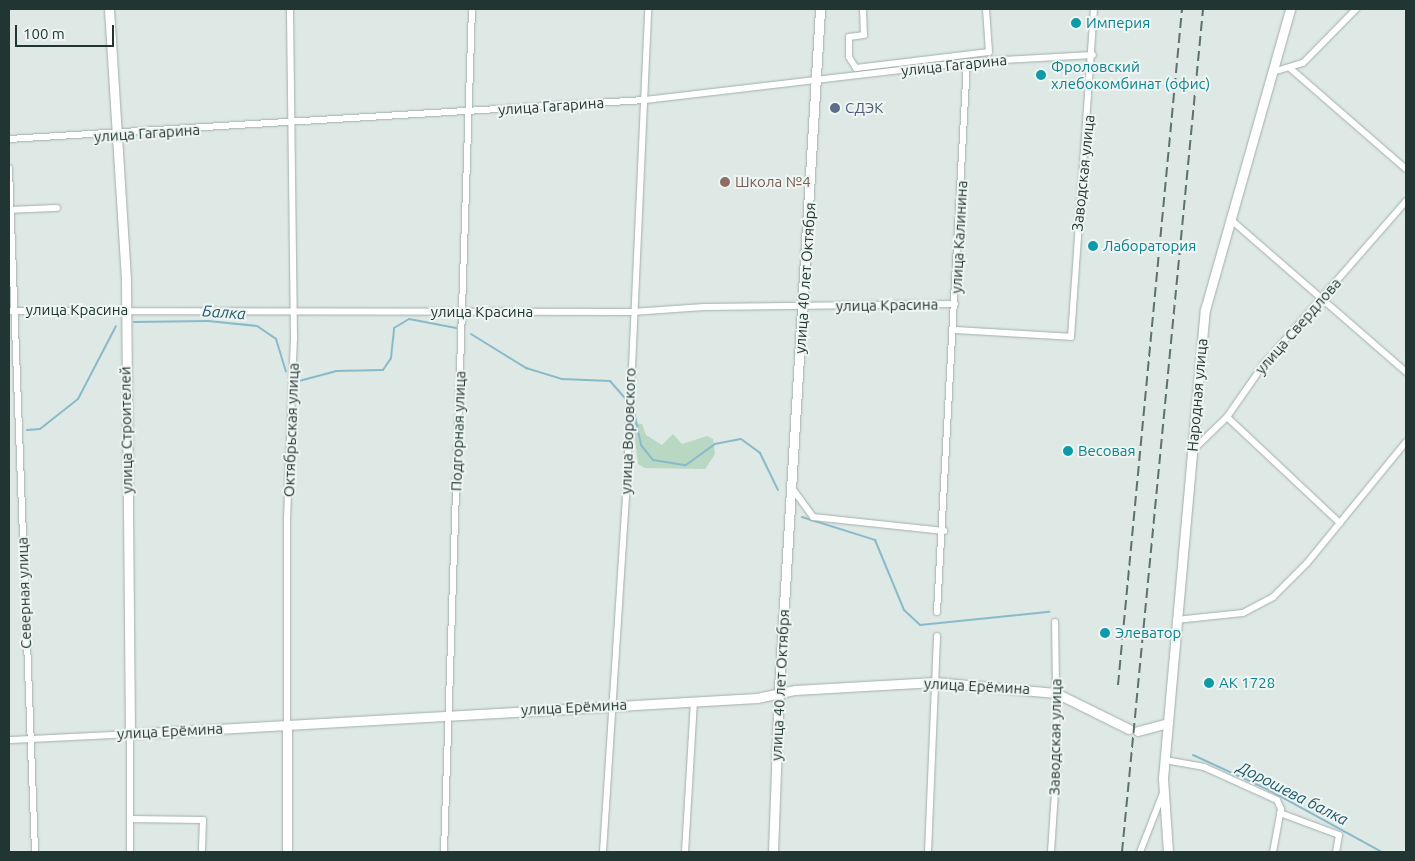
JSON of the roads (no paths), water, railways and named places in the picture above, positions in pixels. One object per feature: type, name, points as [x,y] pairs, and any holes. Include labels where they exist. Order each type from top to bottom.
[{"type":"street","name":"улица Строителей","points":[[109,9],[124,310],[130,852]]},
{"type":"street","name":"Октябрьская улица","points":[[288,852],[286,725],[294,314],[290,9]]},
{"type":"street","name":"Подгорная улица","points":[[444,852],[446,715],[463,312],[472,9]]},
{"type":"street","name":"улица Воровского","points":[[602,852],[613,705],[632,312],[645,100],[648,9]]},
{"type":"street","name":"улица 40 лет Октября","points":[[774,852],[779,694],[818,81],[820,9]]},
{"type":"street","points":[[863,9],[864,35],[849,37],[849,56],[856,68],[989,52],[986,9]]},
{"type":"street","name":"Заводская улица","points":[[954,330],[1071,337],[1093,55],[1094,9]]},
{"type":"street","name":"Народная улица","points":[[1168,852],[1163,792],[1165,760],[1205,310],[1290,9]]},
{"type":"street","points":[[1273,72],[1291,69],[1356,9]]},
{"type":"street","name":"улица Гагарина","points":[[9,139],[116,136],[645,100],[966,62],[1093,55]]},
{"type":"street","name":"улица Калинина","points":[[937,612],[944,531],[956,304],[966,62]]},
{"type":"street","points":[[1291,69],[1406,169]]},
{"type":"street","name":"Северная улица","points":[[9,168],[11,311],[35,852]]},
{"type":"street","name":"улица Свердлова","points":[[1192,451],[1227,417],[1259,371],[1406,201]]},
{"type":"street","points":[[10,210],[57,208]]},
{"type":"street","points":[[1230,218],[1406,372]]},
{"type":"street","name":"улица Красина","points":[[11,311],[124,310],[294,314],[632,312],[956,304]]},
{"type":"street","points":[[1227,417],[1340,523]]},
{"type":"street","points":[[1176,620],[1243,613],[1272,596],[1340,523],[1406,442]]},
{"type":"street","points":[[792,487],[799,504],[813,517],[944,531]]},
{"type":"street","name":"Заводская улица","points":[[1051,852],[1056,693],[1055,622]]},
{"type":"street","points":[[928,852],[937,636]]},
{"type":"street","name":"улица Ерёмина","points":[[9,740],[694,701],[935,682],[1056,693],[1133,730],[1168,723]]},
{"type":"street","points":[[685,852],[694,701]]},
{"type":"street","points":[[1165,760],[1204,768],[1245,784],[1277,800],[1280,813],[1273,852]]},
{"type":"street","name":"Народная улица","points":[[1140,852],[1163,792]]},
{"type":"street","points":[[1280,813],[1339,835],[1336,852]]},
{"type":"street","points":[[130,818],[203,820],[202,852]]},
{"type":"waterway","name":"Дорошева балка","points":[[299,381],[336,371],[383,370],[391,358],[394,328],[409,319],[456,328]]},
{"type":"waterway","name":"Балка","points":[[134,322],[208,321],[257,326],[276,339],[286,371]]},
{"type":"waterway","name":"Балка","points":[[27,430],[40,429],[78,399],[116,326]]},
{"type":"waterway","name":"Дорошева балка","points":[[471,334],[526,368],[562,379],[610,381],[628,402]]},
{"type":"waterway","name":"Дорошева балка","points":[[633,407],[641,445],[653,460],[686,465],[715,444],[741,439],[760,453],[778,490]]},
{"type":"waterway","name":"Дорошева балка","points":[[802,517],[875,540],[904,610],[920,625],[1049,612]]},
{"type":"waterway","name":"Дорошева балка","points":[[1193,755],[1269,790],[1382,852]]},
{"type":"railway","points":[[1118,685],[1182,9]]},
{"type":"railway","points":[[1122,852],[1203,9]]},
{"type":"place","name":"Империя","points":[[1076,23]]},
{"type":"place","name":"Фроловский хлебокомбинат (офис)","points":[[1041,75]]},
{"type":"place","name":"СДЭК","points":[[835,108]]},
{"type":"place","name":"Школа №4","points":[[725,182]]},
{"type":"place","name":"Лаборатория","points":[[1093,246]]},
{"type":"place","name":"Весовая","points":[[1068,451]]},
{"type":"place","name":"Элеватор","points":[[1105,633]]},
{"type":"place","name":"АК 1728","points":[[1209,683]]}]
